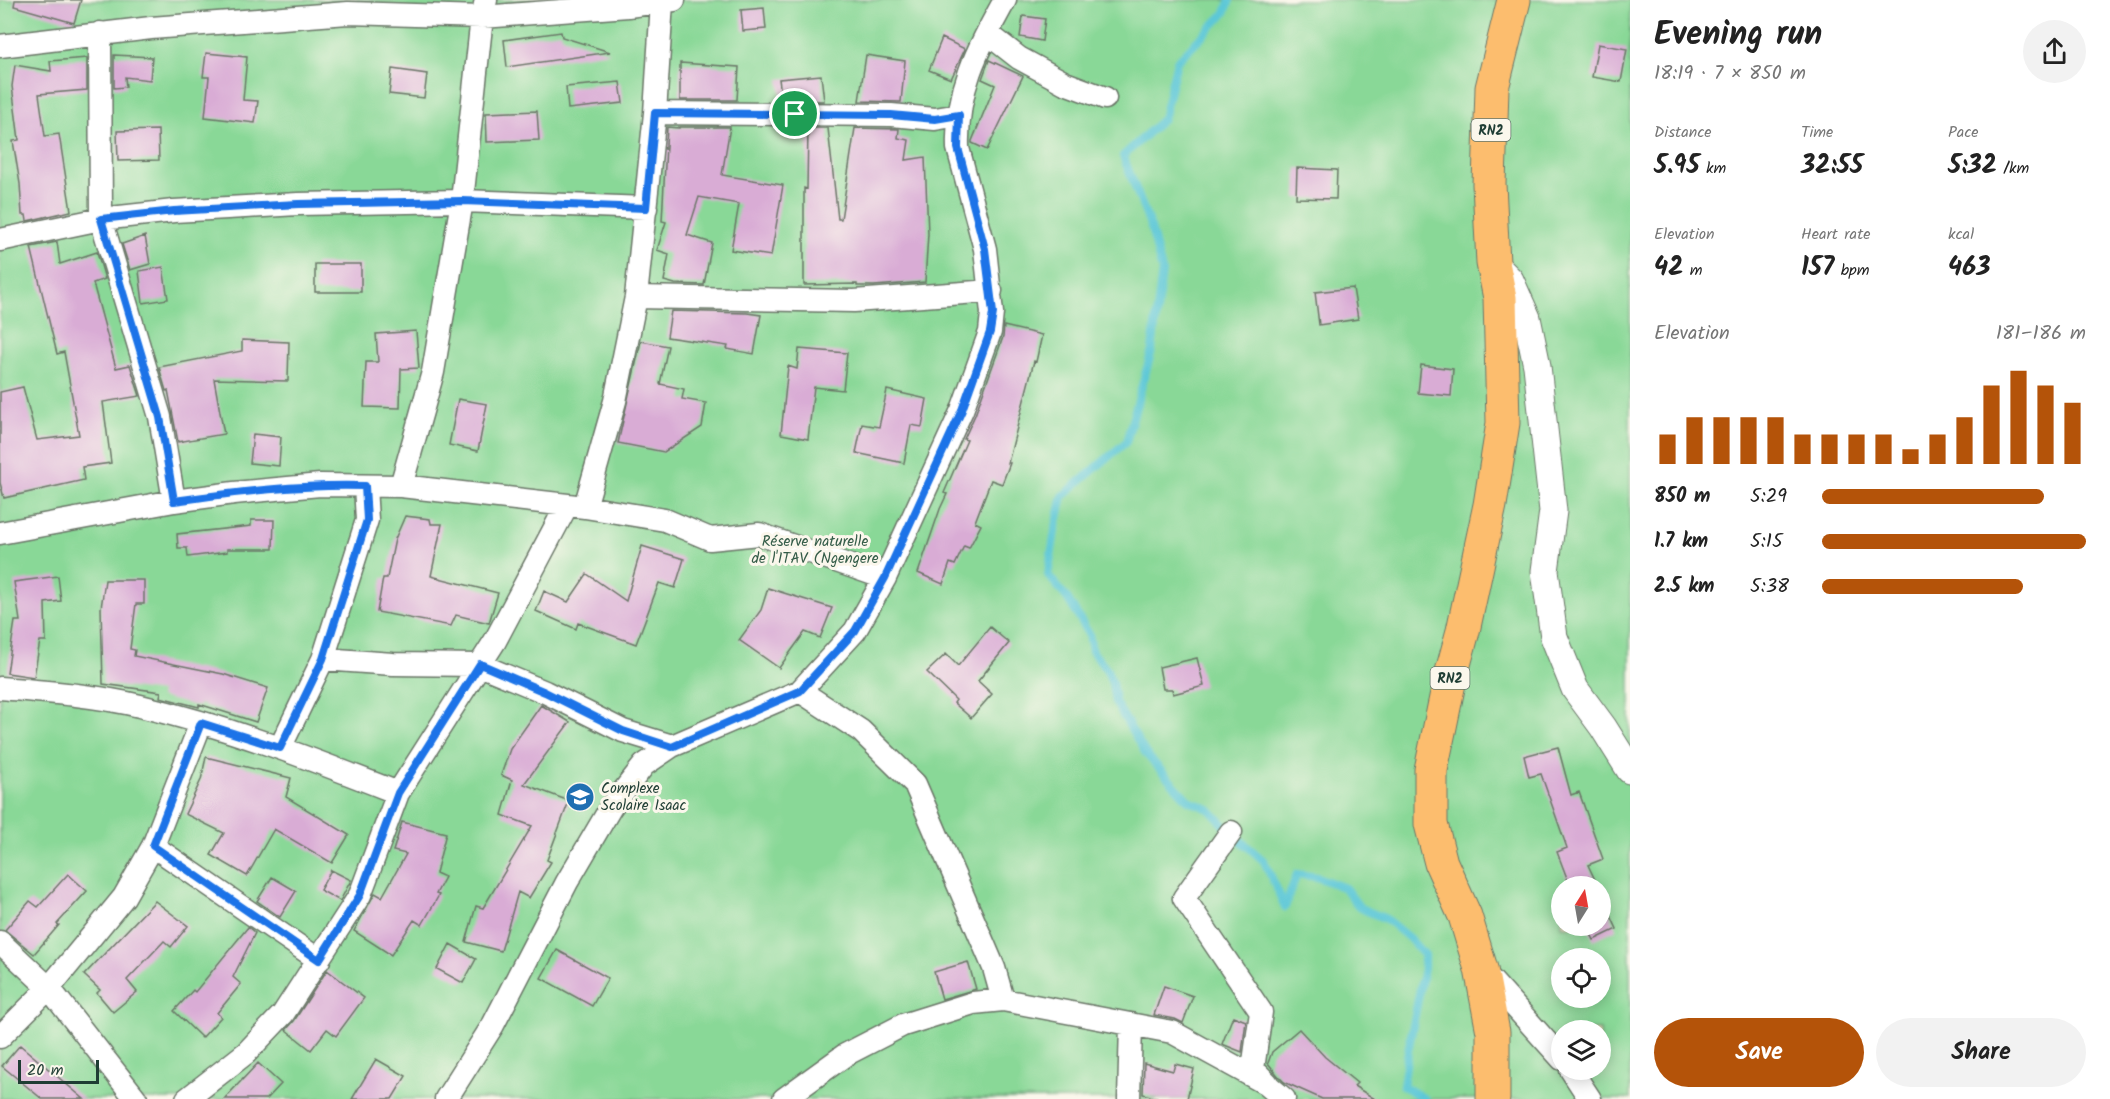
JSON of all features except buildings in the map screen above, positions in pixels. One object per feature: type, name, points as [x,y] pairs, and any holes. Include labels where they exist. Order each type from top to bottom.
[{"type":"highway","name":"RN2","points":[[1493,1093],[1493,1032],[1481,969],[1465,916],[1441,863],[1431,824],[1431,770],[1484,537],[1503,423],[1500,298],[1494,263],[1489,184],[1492,88],[1514,0]]},
{"type":"street","points":[[446,1099],[493,1025],[567,882],[611,807],[644,765],[672,747],[800,691],[855,631],[885,578],[962,410],[990,332],[993,313],[985,249],[958,148],[959,115],[964,86],[971,67],[1005,0]]},
{"type":"street","points":[[0,46],[100,33],[348,13],[668,1],[636,297],[615,401],[576,506],[495,641],[398,793],[360,895],[319,960],[283,1014],[253,1046],[187,1099]]},
{"type":"street","points":[[401,486],[433,372],[462,201],[484,8]]},
{"type":"street","points":[[100,33],[101,219],[160,417],[174,501]]},
{"type":"street","points":[[987,33],[1019,58],[1065,83],[1105,98]]},
{"type":"street","points":[[655,113],[891,115],[935,119],[959,115]]},
{"type":"street","points":[[0,240],[101,219],[174,211],[290,205],[462,201],[646,208]]},
{"type":"street","points":[[1494,263],[1510,280],[1527,318],[1537,366],[1553,511],[1545,571],[1554,637],[1575,689],[1603,727],[1630,770]]},
{"type":"street","points":[[636,297],[854,301],[991,291]]},
{"type":"street","points":[[0,533],[174,501],[234,493],[320,485],[401,486],[576,506],[665,520],[710,539],[759,534],[885,578]]},
{"type":"street","points":[[280,748],[323,659],[367,520],[365,486]]},
{"type":"street","points":[[323,659],[393,664],[480,664],[545,692],[623,731],[672,747]]},
{"type":"street","points":[[0,688],[77,694],[139,706],[280,748],[398,793]]},
{"type":"street","points":[[800,691],[861,731],[915,784],[994,968],[1003,1000]]},
{"type":"street","points":[[0,1036],[49,988],[124,897],[153,846],[201,723]]},
{"type":"street","points":[[1231,832],[1184,898],[1261,1012],[1253,1069],[1283,1099]]},
{"type":"street","points":[[153,846],[319,960]]},
{"type":"street","points":[[0,942],[49,988],[136,1099]]},
{"type":"street","points":[[1481,969],[1551,1047]]},
{"type":"street","points":[[784,1099],[845,1055],[903,1025],[973,1003],[1003,1000],[1172,1032],[1265,1083],[1283,1099]]},
{"type":"street","points":[[1129,1099],[1131,1024]]},
{"type":"street","points":[[1578,1080],[1590,1099]]},
{"type":"green space","name":"Réserve naturelle de l'ITAV (Ngengere","points":[[0,0],[1630,0],[1630,1099],[0,1099]]},
{"type":"waterway","points":[[1230,0],[1225,13],[1177,61],[1163,119],[1123,156],[1151,228],[1162,271],[1152,350],[1126,442],[1063,496],[1048,575],[1067,598],[1089,634],[1092,651],[1107,670],[1112,683],[1115,702],[1146,754],[1188,800],[1209,809],[1264,861],[1285,907],[1297,874],[1317,877],[1345,888],[1360,908],[1386,919],[1410,939],[1424,955],[1424,968],[1403,1086],[1425,1099]]},
{"type":"place","name":"Complexe Scolaire Isaac","points":[[580,797]]},
{"type":"route","points":[[655,113],[795,114],[891,115],[935,119],[959,115],[958,148],[985,249],[993,313],[990,332],[962,410],[885,578],[855,631],[827,663],[800,691],[672,747],[623,731],[545,692],[480,664],[398,793],[360,895],[319,960],[153,846],[201,723],[280,748],[323,659],[367,520],[365,486],[320,485],[174,501],[160,417],[101,219],[174,211],[298,204],[462,201],[646,208],[655,113]]}]
